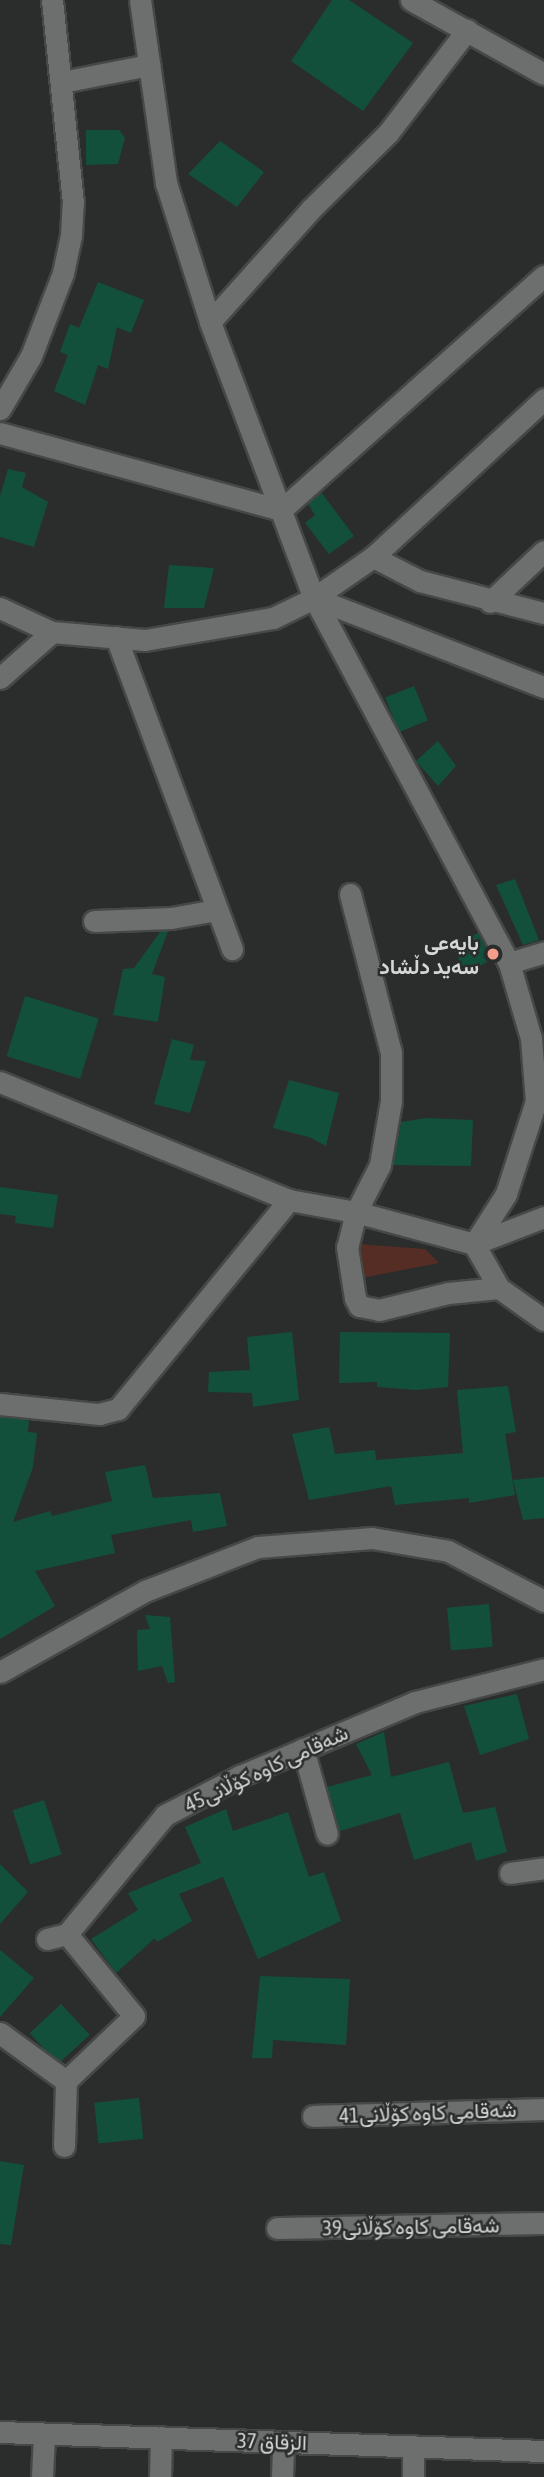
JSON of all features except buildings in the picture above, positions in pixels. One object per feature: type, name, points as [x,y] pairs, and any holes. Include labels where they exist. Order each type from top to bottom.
[{"type":"street","points":[[0,409],[31,356],[63,273],[71,236],[73,203],[52,0]]},
{"type":"street","points":[[141,0],[166,183],[209,322],[314,597],[509,963],[531,1038],[536,1101],[506,1194],[474,1244]]},
{"type":"street","points":[[411,0],[544,74]]},
{"type":"street","points":[[209,322],[312,208],[388,133],[467,30]]},
{"type":"street","points":[[62,82],[149,65]]},
{"type":"street","points":[[281,510],[544,276]]},
{"type":"street","points":[[0,608],[52,632],[145,640],[217,630],[273,618],[314,597],[373,557],[544,400]]},
{"type":"street","points":[[0,433],[281,510]]},
{"type":"street","points":[[490,602],[544,551]]},
{"type":"street","points":[[373,557],[420,580],[490,602],[544,613]]},
{"type":"street","points":[[314,597],[544,687]]},
{"type":"street","points":[[0,678],[52,632]]},
{"type":"street","points":[[116,637],[232,949]]},
{"type":"street","points":[[350,894],[391,1052],[391,1101],[380,1165],[356,1212],[347,1247],[359,1306],[379,1310],[448,1293],[499,1288]]},
{"type":"street","points":[[94,921],[171,918],[217,910]]},
{"type":"street","points":[[509,963],[544,952]]},
{"type":"street","points":[[0,1082],[289,1200],[356,1212],[474,1244],[544,1217]]},
{"type":"street","points":[[0,1404],[99,1414],[118,1409],[289,1200]]},
{"type":"street","points":[[474,1244],[499,1288],[544,1320]]},
{"type":"street","points":[[0,1672],[145,1591],[258,1547],[372,1538],[448,1551],[544,1601]]},
{"type":"street","name":"شەقامی کاوە کۆڵانی45","points":[[66,2081],[134,2016],[57,1936],[164,1815],[303,1749],[415,1702],[544,1669]]},
{"type":"street","points":[[303,1749],[327,1834]]},
{"type":"street","points":[[510,1873],[544,1868]]},
{"type":"street","points":[[0,2033],[66,2081],[64,2146]]},
{"type":"street","name":"شەقامی کاوە کۆڵانی41","points":[[313,2116],[544,2109]]},
{"type":"street","name":"شەقامی کاوە کۆڵانی39","points":[[277,2228],[544,2223]]},
{"type":"street","name":"الزقاق 37","points":[[0,2432],[544,2451]]},
{"type":"street","points":[[42,2477],[44,2434]]},
{"type":"street","points":[[160,2477],[161,2437]]},
{"type":"street","points":[[282,2477],[283,2442]]},
{"type":"street","points":[[413,2446],[413,2477]]},
{"type":"shaded area","points":[[357,1244],[425,1249],[439,1263],[356,1279]]},
{"type":"place","name":"بایەعی سەید دڵشاد","points":[[493,954]]}]
